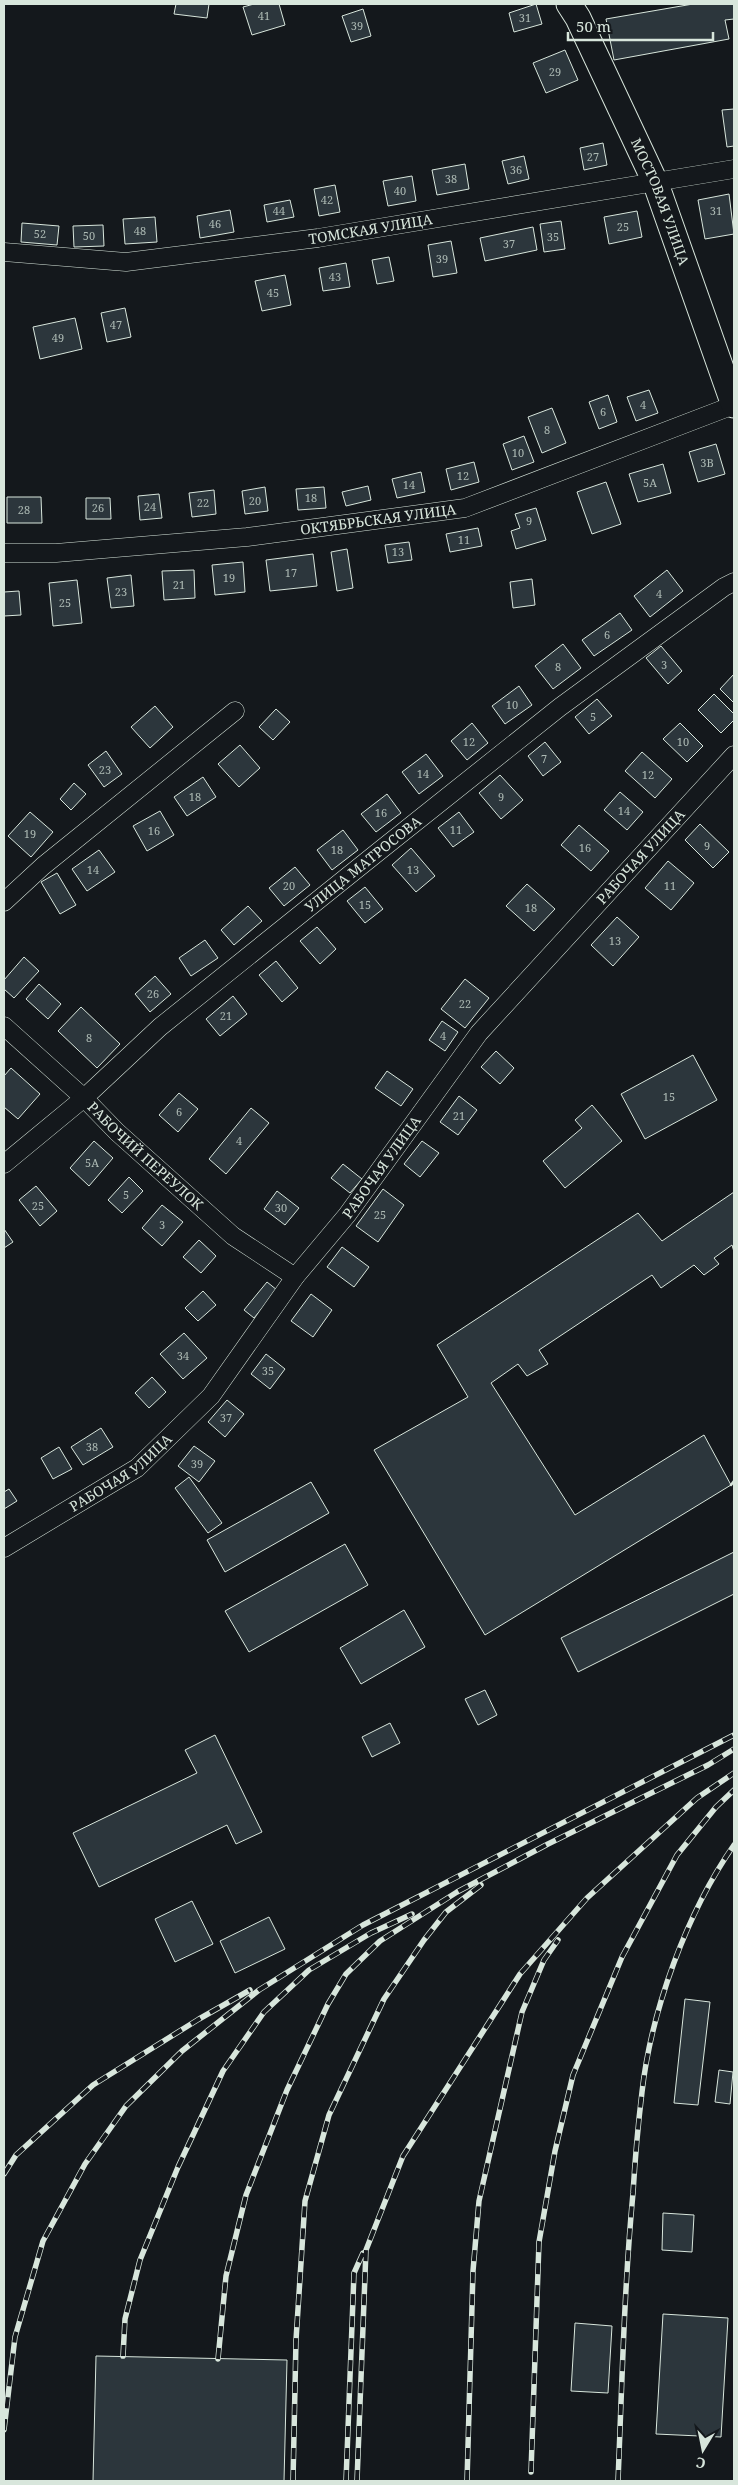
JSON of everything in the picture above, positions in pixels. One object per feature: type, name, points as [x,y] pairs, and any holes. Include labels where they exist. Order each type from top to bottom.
[{"type":"street","name":"МОСТОВАЯ УЛИЦА","points":[[569,4],[578,18],[656,184],[734,405]]},
{"type":"street","name":"ТОМСКАЯ УЛИЦА","points":[[4,252],[126,262],[318,238],[656,184],[734,169]]},
{"type":"street","name":"ОКТЯБРЬСКАЯ УЛИЦА","points":[[4,553],[56,553],[247,537],[465,508],[734,405]]},
{"type":"street","name":"УЛИЦА МАТРОСОВА","points":[[4,1164],[84,1098],[160,1028],[560,706],[724,587],[734,582]]},
{"type":"street","points":[[4,902],[43,866],[235,711]]},
{"type":"street","name":"РАБОЧАЯ УЛИЦА","points":[[4,1548],[137,1468],[211,1396],[295,1277],[347,1215],[479,1034],[734,755]]},
{"type":"street","name":"РАБОЧИЙ ПЕРЕУЛОК","points":[[4,1026],[84,1098],[117,1132],[233,1236],[295,1277]]},
{"type":"building","points":[[176,4],[209,4],[207,18],[174,14]]},
{"type":"building","points":[[254,4],[279,4],[285,25],[252,35],[243,7]]},
{"type":"building","points":[[536,4],[542,24],[514,32],[509,13]]},
{"type":"building","points":[[693,4],[734,4],[734,19],[725,20],[729,39],[614,60],[606,19]]},
{"type":"building","points":[[363,9],[371,36],[351,42],[342,16]]},
{"type":"building","points":[[565,50],[578,80],[546,93],[533,63]]},
{"type":"building","points":[[734,109],[734,146],[727,147],[722,110]]},
{"type":"building","points":[[603,143],[607,165],[584,170],[580,148]]},
{"type":"building","points":[[524,156],[529,179],[508,184],[502,161]]},
{"type":"building","points":[[465,164],[469,189],[437,195],[432,170]]},
{"type":"building","points":[[412,176],[416,201],[388,206],[383,181]]},
{"type":"building","points":[[335,185],[340,212],[319,216],[314,189]]},
{"type":"building","points":[[729,194],[734,234],[705,239],[698,200]]},
{"type":"building","points":[[290,200],[294,217],[267,222],[264,205]]},
{"type":"building","points":[[230,210],[234,232],[200,238],[197,216]]},
{"type":"building","points":[[637,211],[642,237],[609,244],[604,217]]},
{"type":"building","points":[[155,217],[157,242],[125,244],[123,219]]},
{"type":"building","points":[[561,221],[565,249],[544,252],[540,224]]},
{"type":"building","points":[[22,223],[59,226],[57,245],[21,242]]},
{"type":"building","points":[[103,225],[104,246],[74,247],[73,226]]},
{"type":"building","points":[[533,227],[537,250],[485,261],[480,238]]},
{"type":"building","points":[[451,241],[457,273],[433,277],[428,245]]},
{"type":"building","points":[[389,257],[394,281],[377,284],[372,260]]},
{"type":"building","points":[[346,263],[350,287],[323,291],[319,268]]},
{"type":"building","points":[[285,275],[291,305],[262,311],[255,281]]},
{"type":"building","points":[[125,308],[131,337],[107,342],[101,313]]},
{"type":"building","points":[[75,318],[82,349],[40,359],[33,327]]},
{"type":"building","points":[[649,390],[658,413],[636,421],[627,397]]},
{"type":"building","points":[[608,395],[617,422],[599,429],[589,402]]},
{"type":"building","points":[[552,408],[566,443],[542,453],[528,417]]},
{"type":"building","points":[[524,436],[534,462],[512,470],[503,444]]},
{"type":"building","points":[[716,444],[725,474],[698,482],[689,452]]},
{"type":"building","points":[[474,462],[479,482],[451,490],[446,469]]},
{"type":"building","points":[[663,464],[671,493],[638,502],[629,474]]},
{"type":"building","points":[[421,472],[425,492],[397,498],[392,479]]},
{"type":"building","points":[[606,482],[621,524],[592,534],[577,492]]},
{"type":"building","points":[[368,486],[371,500],[346,506],[342,492]]},
{"type":"building","points":[[265,487],[268,511],[245,514],[242,491]]},
{"type":"building","points":[[324,487],[326,508],[298,510],[296,489]]},
{"type":"building","points":[[214,490],[216,514],[192,517],[189,493]]},
{"type":"building","points":[[159,494],[162,518],[140,520],[138,496]]},
{"type":"building","points":[[7,497],[41,497],[42,523],[7,523]]},
{"type":"building","points":[[86,498],[110,498],[111,519],[86,519]]},
{"type":"building","points":[[536,508],[546,540],[516,549],[511,531],[520,528],[515,514]]},
{"type":"building","points":[[478,528],[482,546],[450,552],[446,534]]},
{"type":"building","points":[[409,542],[412,560],[388,563],[385,545]]},
{"type":"building","points":[[347,549],[353,588],[337,591],[331,552]]},
{"type":"building","points":[[313,554],[317,586],[270,591],[266,560]]},
{"type":"building","points":[[243,562],[245,592],[215,595],[212,565]]},
{"type":"building","points":[[194,570],[195,598],[164,600],[162,571]]},
{"type":"building","points":[[667,570],[683,591],[650,617],[634,596]]},
{"type":"building","points":[[131,575],[134,606],[111,608],[107,578]]},
{"type":"building","points":[[532,579],[535,605],[513,608],[510,582]]},
{"type":"building","points":[[77,580],[82,623],[53,626],[49,583]]},
{"type":"building","points":[[19,591],[21,615],[4,616],[4,592]]},
{"type":"building","points":[[620,613],[632,630],[594,656],[582,640]]},
{"type":"building","points":[[563,644],[581,668],[553,689],[535,666]]},
{"type":"building","points":[[661,646],[682,671],[668,684],[646,658]]},
{"type":"building","points":[[734,674],[734,703],[720,689]]},
{"type":"building","points":[[519,686],[532,705],[505,724],[492,706]]},
{"type":"building","points":[[714,694],[734,714],[734,720],[721,733],[698,710]]},
{"type":"building","points":[[597,699],[612,716],[589,734],[575,717]]},
{"type":"building","points":[[155,706],[173,727],[150,748],[131,727]]},
{"type":"building","points":[[276,709],[290,722],[273,740],[259,727]]},
{"type":"building","points":[[472,723],[488,743],[467,760],[451,741]]},
{"type":"building","points":[[680,723],[703,746],[687,762],[663,739]]},
{"type":"building","points":[[545,742],[561,762],[543,776],[528,756]]},
{"type":"building","points":[[240,745],[260,768],[239,787],[218,764]]},
{"type":"building","points":[[106,751],[122,774],[104,787],[88,765]]},
{"type":"building","points":[[642,752],[672,779],[655,798],[625,771]]},
{"type":"building","points":[[426,754],[443,776],[419,794],[402,772]]},
{"type":"building","points":[[500,775],[523,800],[501,819],[479,793]]},
{"type":"building","points":[[203,777],[216,797],[187,816],[174,797]]},
{"type":"building","points":[[74,783],[86,794],[71,810],[60,799]]},
{"type":"building","points":[[620,792],[643,812],[627,830],[604,810]]},
{"type":"building","points":[[387,794],[401,813],[376,832],[361,814]]},
{"type":"building","points":[[160,811],[174,835],[147,851],[133,826]]},
{"type":"building","points":[[30,812],[53,832],[31,857],[8,836]]},
{"type":"building","points":[[459,812],[474,832],[453,847],[438,828]]},
{"type":"building","points":[[700,824],[729,852],[713,868],[685,840]]},
{"type":"building","points":[[579,825],[609,851],[591,871],[561,845]]},
{"type":"building","points":[[343,830],[358,850],[332,870],[317,850]]},
{"type":"building","points":[[411,848],[435,876],[416,892],[392,865]]},
{"type":"building","points":[[99,850],[115,872],[87,891],[72,869]]},
{"type":"building","points":[[668,861],[694,883],[671,910],[645,888]]},
{"type":"building","points":[[295,867],[310,885],[284,906],[269,888]]},
{"type":"building","points":[[57,873],[76,905],[60,914],[41,882]]},
{"type":"building","points":[[527,884],[555,909],[534,931],[506,906]]},
{"type":"building","points":[[365,887],[383,909],[365,923],[347,901]]},
{"type":"building","points":[[248,906],[262,921],[234,945],[221,930]]},
{"type":"building","points":[[617,917],[639,937],[613,966],[591,945]]},
{"type":"building","points":[[317,927],[336,949],[320,964],[300,941]]},
{"type":"building","points":[[205,940],[218,958],[191,976],[179,958]]},
{"type":"building","points":[[24,957],[39,971],[14,998],[4,989],[4,980]]},
{"type":"building","points":[[276,961],[298,988],[282,1002],[259,975]]},
{"type":"building","points":[[155,976],[171,994],[150,1012],[135,994]]},
{"type":"building","points":[[465,979],[489,998],[465,1028],[441,1009]]},
{"type":"building","points":[[39,984],[61,1004],[48,1019],[26,999]]},
{"type":"building","points":[[233,996],[247,1014],[220,1036],[206,1019]]},
{"type":"building","points":[[81,1007],[120,1044],[97,1068],[58,1031]]},
{"type":"building","points":[[442,1021],[458,1032],[445,1051],[429,1040]]},
{"type":"building","points":[[496,1051],[514,1068],[500,1084],[481,1067]]},
{"type":"building","points":[[693,1055],[717,1100],[645,1139],[621,1094]]},
{"type":"building","points":[[11,1068],[40,1094],[18,1119],[4,1107],[4,1076]]},
{"type":"building","points":[[387,1071],[413,1089],[401,1106],[375,1088]]},
{"type":"building","points":[[179,1093],[198,1109],[178,1132],[159,1115]]},
{"type":"building","points":[[459,1096],[477,1110],[458,1135],[440,1122]]},
{"type":"building","points":[[592,1105],[622,1141],[565,1188],[543,1161],[582,1128],[575,1120]]},
{"type":"building","points":[[251,1108],[269,1123],[226,1174],[209,1159]]},
{"type":"building","points":[[94,1141],[113,1158],[89,1186],[70,1168]]},
{"type":"building","points":[[422,1141],[439,1153],[420,1177],[404,1164]]},
{"type":"building","points":[[343,1164],[362,1179],[350,1193],[331,1178]]},
{"type":"building","points":[[129,1177],[143,1191],[122,1213],[108,1200]]},
{"type":"building","points":[[36,1186],[57,1211],[40,1226],[19,1200]]},
{"type":"building","points":[[383,1189],[404,1205],[378,1242],[356,1226]]},
{"type":"building","points":[[277,1191],[299,1208],[285,1225],[264,1209]]},
{"type":"building","points":[[734,1192],[734,1252],[732,1245],[714,1258],[719,1264],[704,1275],[694,1265],[661,1288],[652,1275],[539,1350],[548,1364],[527,1376],[518,1364],[491,1383],[575,1515],[704,1435],[731,1485],[485,1635],[374,1450],[468,1397],[437,1345],[638,1213],[662,1241]]},
{"type":"building","points":[[162,1205],[183,1222],[162,1246],[142,1228]]},
{"type":"building","points":[[4,1229],[13,1242],[4,1248]]},
{"type":"building","points":[[199,1240],[216,1256],[201,1273],[183,1257]]},
{"type":"building","points":[[342,1247],[369,1267],[354,1287],[327,1267]]},
{"type":"building","points":[[267,1282],[277,1290],[254,1318],[244,1310]]},
{"type":"building","points":[[203,1291],[216,1305],[198,1321],[185,1308]]},
{"type":"building","points":[[311,1294],[332,1310],[313,1337],[291,1321]]},
{"type":"building","points":[[184,1333],[207,1358],[183,1379],[160,1354]]},
{"type":"building","points":[[266,1354],[285,1369],[270,1389],[251,1374]]},
{"type":"building","points":[[152,1377],[166,1392],[149,1408],[135,1393]]},
{"type":"building","points":[[227,1400],[244,1414],[225,1437],[208,1422]]},
{"type":"building","points":[[101,1428],[113,1447],[83,1465],[71,1447]]},
{"type":"building","points":[[194,1446],[215,1461],[199,1482],[178,1466]]},
{"type":"building","points":[[59,1447],[72,1469],[53,1479],[41,1458]]},
{"type":"building","points":[[189,1477],[222,1523],[208,1533],[175,1488]]},
{"type":"building","points":[[311,1482],[329,1513],[225,1572],[207,1540]]},
{"type":"building","points":[[9,1489],[17,1501],[4,1509],[4,1492]]},
{"type":"building","points":[[345,1544],[368,1585],[249,1652],[225,1611]]},
{"type":"building","points":[[734,1552],[734,1594],[578,1672],[561,1638]]},
{"type":"building","points":[[404,1610],[425,1647],[361,1684],[340,1648]]},
{"type":"building","points":[[485,1690],[497,1715],[478,1725],[465,1699]]},
{"type":"building","points":[[390,1723],[400,1743],[372,1757],[362,1737]]},
{"type":"building","points":[[215,1735],[262,1832],[236,1844],[227,1825],[99,1887],[73,1833],[197,1773],[185,1750]]},
{"type":"building","points":[[192,1901],[213,1944],[175,1962],[155,1919]]},
{"type":"building","points":[[269,1917],[285,1949],[235,1973],[220,1941]]},
{"type":"building","points":[[685,1999],[710,2002],[698,2105],[674,2103]]},
{"type":"building","points":[[719,2070],[733,2072],[730,2104],[715,2102]]},
{"type":"building","points":[[663,2213],[694,2215],[692,2252],[662,2250]]},
{"type":"building","points":[[663,2314],[728,2318],[721,2437],[656,2434]]},
{"type":"building","points":[[575,2323],[612,2326],[608,2393],[571,2391]]},
{"type":"building","points":[[96,2356],[287,2360],[284,2481],[93,2481]]},
{"type":"railway","points":[[4,2430],[15,2337],[43,2241],[85,2164],[126,2106],[182,2051],[259,1990],[363,1925],[734,1735]]},
{"type":"railway","points":[[218,2359],[226,2276],[246,2195],[287,2090],[328,2004],[346,1974],[380,1941],[457,1892],[548,1844],[708,1765],[734,1749]]},
{"type":"railway","points":[[357,2481],[366,2250],[403,2156],[520,1974],[587,1898],[697,1798],[734,1773]]},
{"type":"railway","points":[[531,2472],[539,2242],[555,2151],[573,2075],[622,1957],[677,1855],[716,1807],[734,1790]]},
{"type":"railway","points":[[618,2481],[627,2265],[638,2130],[647,2061],[663,1996],[674,1963],[701,1900],[734,1845]]},
{"type":"railway","points":[[293,2481],[296,2340],[305,2201],[329,2115],[384,1999],[424,1940],[446,1912],[481,1885]]},
{"type":"railway","points":[[123,2356],[125,2319],[140,2260],[178,2167],[223,2071],[264,2012],[309,1970],[371,1933],[412,1914]]},
{"type":"railway","points":[[467,2481],[473,2271],[479,2201],[522,2012],[544,1960],[558,1940]]},
{"type":"railway","points":[[4,2174],[16,2155],[93,2085],[199,2019],[250,1990]]},
{"type":"railway","points":[[346,2481],[354,2273],[363,2253]]},
{"type":"wall","points":[[731,1485],[734,1481]]}]
